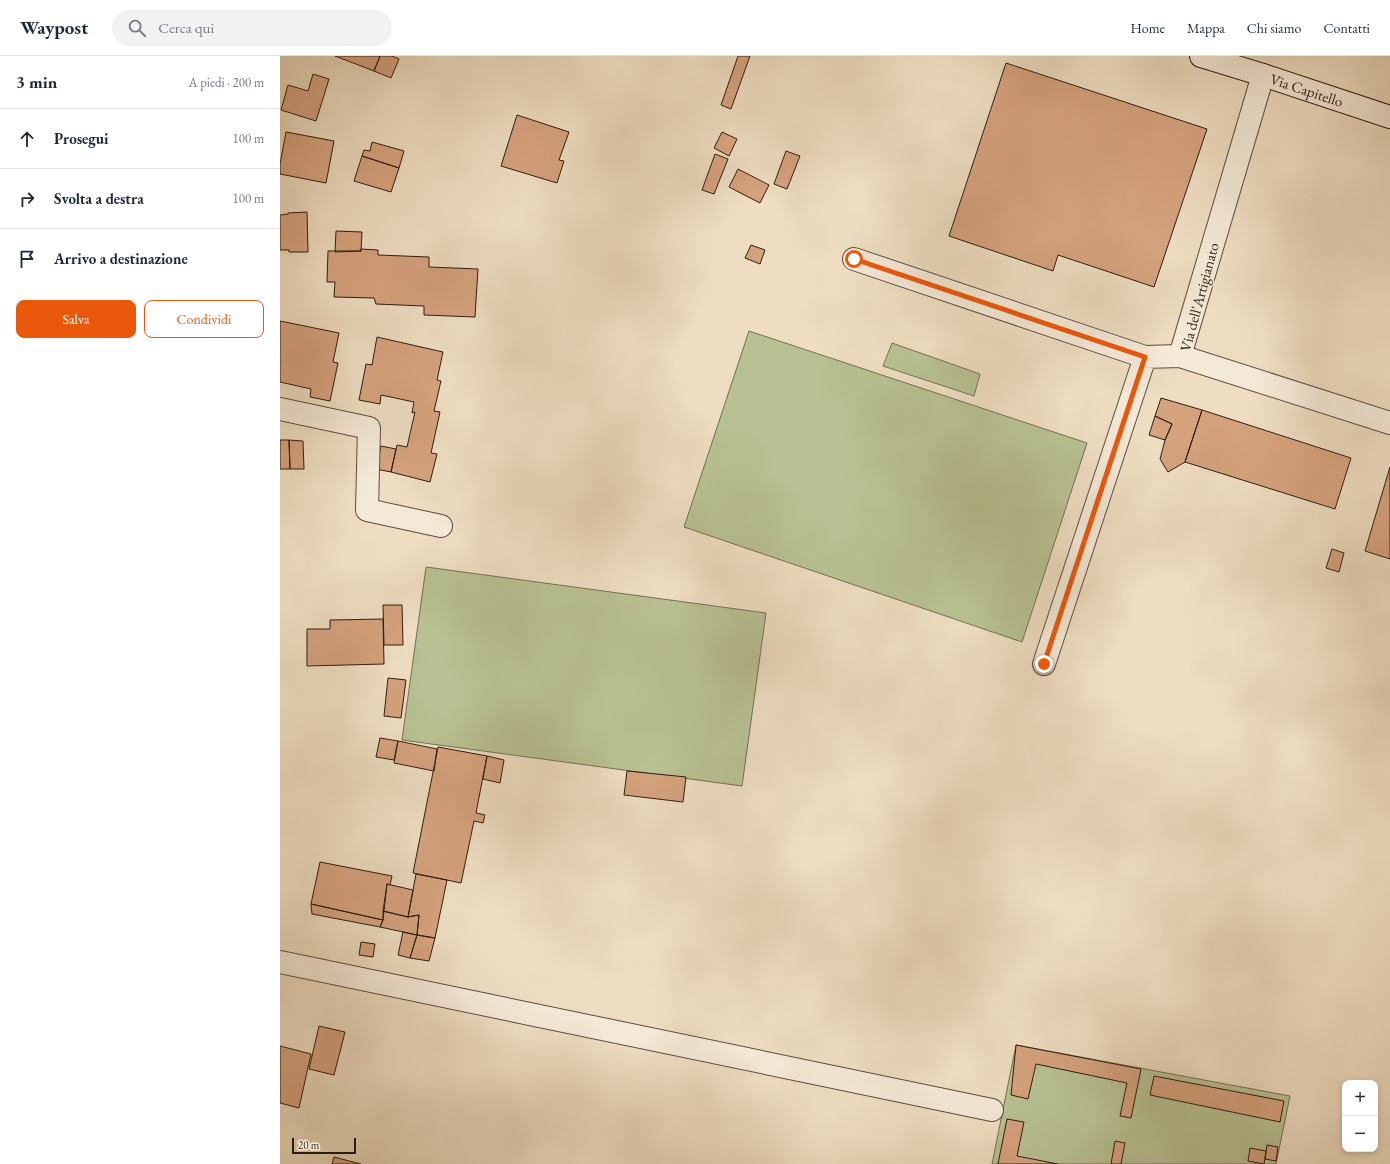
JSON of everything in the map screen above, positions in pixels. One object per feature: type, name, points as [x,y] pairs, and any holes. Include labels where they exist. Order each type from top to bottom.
[{"type":"street","name":"Via Capitello","points":[[1201,56],[1390,117]]},
{"type":"street","name":"Via dell'Artigianato","points":[[1263,75],[1180,356],[1390,423]]},
{"type":"street","points":[[854,259],[1145,357],[1180,356]]},
{"type":"street","points":[[1044,664],[1145,357]]},
{"type":"street","points":[[280,409],[369,428],[367,510],[441,526]]},
{"type":"street","points":[[280,962],[992,1110]]},
{"type":"green space","points":[[749,331],[1087,443],[1022,642],[684,527]]},
{"type":"green space","points":[[892,343],[980,374],[974,396],[883,366]]},
{"type":"green space","points":[[426,567],[766,613],[742,786],[402,740]]},
{"type":"green space","points":[[1016,1045],[1290,1096],[1276,1164],[992,1164]]},
{"type":"building","points":[[335,56],[380,56],[374,71]]},
{"type":"building","points":[[380,56],[392,56],[399,59],[391,78],[374,71]]},
{"type":"building","points":[[738,56],[750,56],[731,109],[721,105]]},
{"type":"building","points":[[1006,63],[1207,129],[1154,287],[1058,255],[1053,271],[949,236]]},
{"type":"building","points":[[313,74],[329,79],[316,121],[281,110],[288,85],[308,91]]},
{"type":"building","points":[[517,115],[569,132],[559,160],[564,161],[557,183],[501,166]]},
{"type":"building","points":[[286,132],[334,141],[326,183],[280,174],[280,164]]},
{"type":"building","points":[[722,132],[737,139],[729,156],[714,148]]},
{"type":"building","points":[[372,142],[404,151],[399,168],[362,156],[364,150],[370,151]]},
{"type":"building","points":[[786,151],[800,156],[787,189],[774,184]]},
{"type":"building","points":[[715,154],[728,159],[714,194],[702,190]]},
{"type":"building","points":[[362,156],[399,168],[391,192],[354,181]]},
{"type":"building","points":[[738,169],[769,185],[760,203],[729,187]]},
{"type":"building","points":[[307,212],[308,252],[289,252],[289,250],[280,250],[280,215]]},
{"type":"building","points":[[336,231],[362,232],[361,251],[335,252]]},
{"type":"building","points":[[751,245],[765,250],[760,264],[745,258]]},
{"type":"building","points":[[361,249],[378,250],[378,255],[429,257],[429,267],[478,269],[475,317],[424,315],[424,306],[376,304],[374,298],[334,297],[335,282],[327,282],[328,251],[361,251]]},
{"type":"building","points":[[280,321],[339,333],[333,362],[338,363],[330,401],[310,397],[311,389],[280,382]]},
{"type":"building","points":[[377,337],[443,352],[437,380],[441,381],[434,411],[440,412],[431,453],[437,454],[430,482],[391,472],[397,445],[407,447],[415,412],[412,413],[414,402],[381,395],[380,404],[359,400],[366,364],[372,365]]},
{"type":"building","points":[[1161,398],[1202,410],[1185,462],[1168,472],[1160,459],[1165,440],[1172,424],[1155,416]]},
{"type":"building","points":[[1202,410],[1351,458],[1335,509],[1185,462]]},
{"type":"building","points":[[1155,416],[1172,424],[1165,440],[1149,435]]},
{"type":"building","points":[[280,440],[289,440],[290,469],[280,469]]},
{"type":"building","points":[[289,440],[303,441],[304,469],[290,469]]},
{"type":"building","points":[[381,446],[396,449],[391,472],[376,469]]},
{"type":"building","points":[[1390,467],[1390,559],[1365,551]]},
{"type":"building","points":[[1332,549],[1344,553],[1339,572],[1326,568]]},
{"type":"building","points":[[383,605],[402,605],[403,645],[384,645]]},
{"type":"building","points":[[383,619],[384,664],[307,666],[307,629],[330,629],[330,620]]},
{"type":"building","points":[[388,678],[406,680],[401,718],[384,716]]},
{"type":"building","points":[[380,738],[398,741],[394,760],[376,757]]},
{"type":"building","points":[[398,741],[437,749],[434,771],[394,763]]},
{"type":"building","points":[[438,747],[487,756],[476,813],[485,815],[483,823],[474,821],[461,883],[413,873]]},
{"type":"building","points":[[487,756],[504,760],[500,783],[483,779]]},
{"type":"building","points":[[627,771],[686,777],[683,802],[624,795]]},
{"type":"building","points":[[320,862],[392,876],[390,885],[387,884],[383,920],[311,904]]},
{"type":"building","points":[[416,874],[447,880],[435,938],[417,935],[419,915],[408,917]]},
{"type":"building","points":[[387,884],[413,890],[408,917],[383,911]]},
{"type":"building","points":[[311,904],[383,920],[380,927],[312,914]]},
{"type":"building","points":[[383,911],[408,917],[419,915],[417,935],[380,927],[383,920]]},
{"type":"building","points":[[403,932],[417,935],[410,958],[398,955]]},
{"type":"building","points":[[417,935],[435,938],[429,961],[410,958]]},
{"type":"building","points":[[361,942],[375,944],[373,957],[359,955]]},
{"type":"building","points":[[319,1026],[345,1032],[334,1075],[309,1069]]},
{"type":"building","points":[[1016,1045],[1141,1069],[1131,1118],[1120,1116],[1127,1083],[1036,1064],[1028,1099],[1011,1095]]},
{"type":"building","points":[[280,1046],[311,1054],[299,1108],[280,1103]]},
{"type":"building","points":[[1154,1076],[1284,1101],[1280,1122],[1150,1095]]},
{"type":"building","points":[[1007,1119],[1024,1122],[1017,1156],[1058,1164],[998,1164]]},
{"type":"building","points":[[1115,1141],[1125,1143],[1121,1164],[1111,1164]]},
{"type":"building","points":[[1267,1145],[1278,1147],[1276,1161],[1265,1159]]},
{"type":"building","points":[[1250,1148],[1266,1151],[1264,1164],[1248,1161]]},
{"type":"building","points":[[334,1157],[361,1164],[332,1164]]},
{"type":"route","points":[[854,259],[1145,357],[1044,664]]}]
